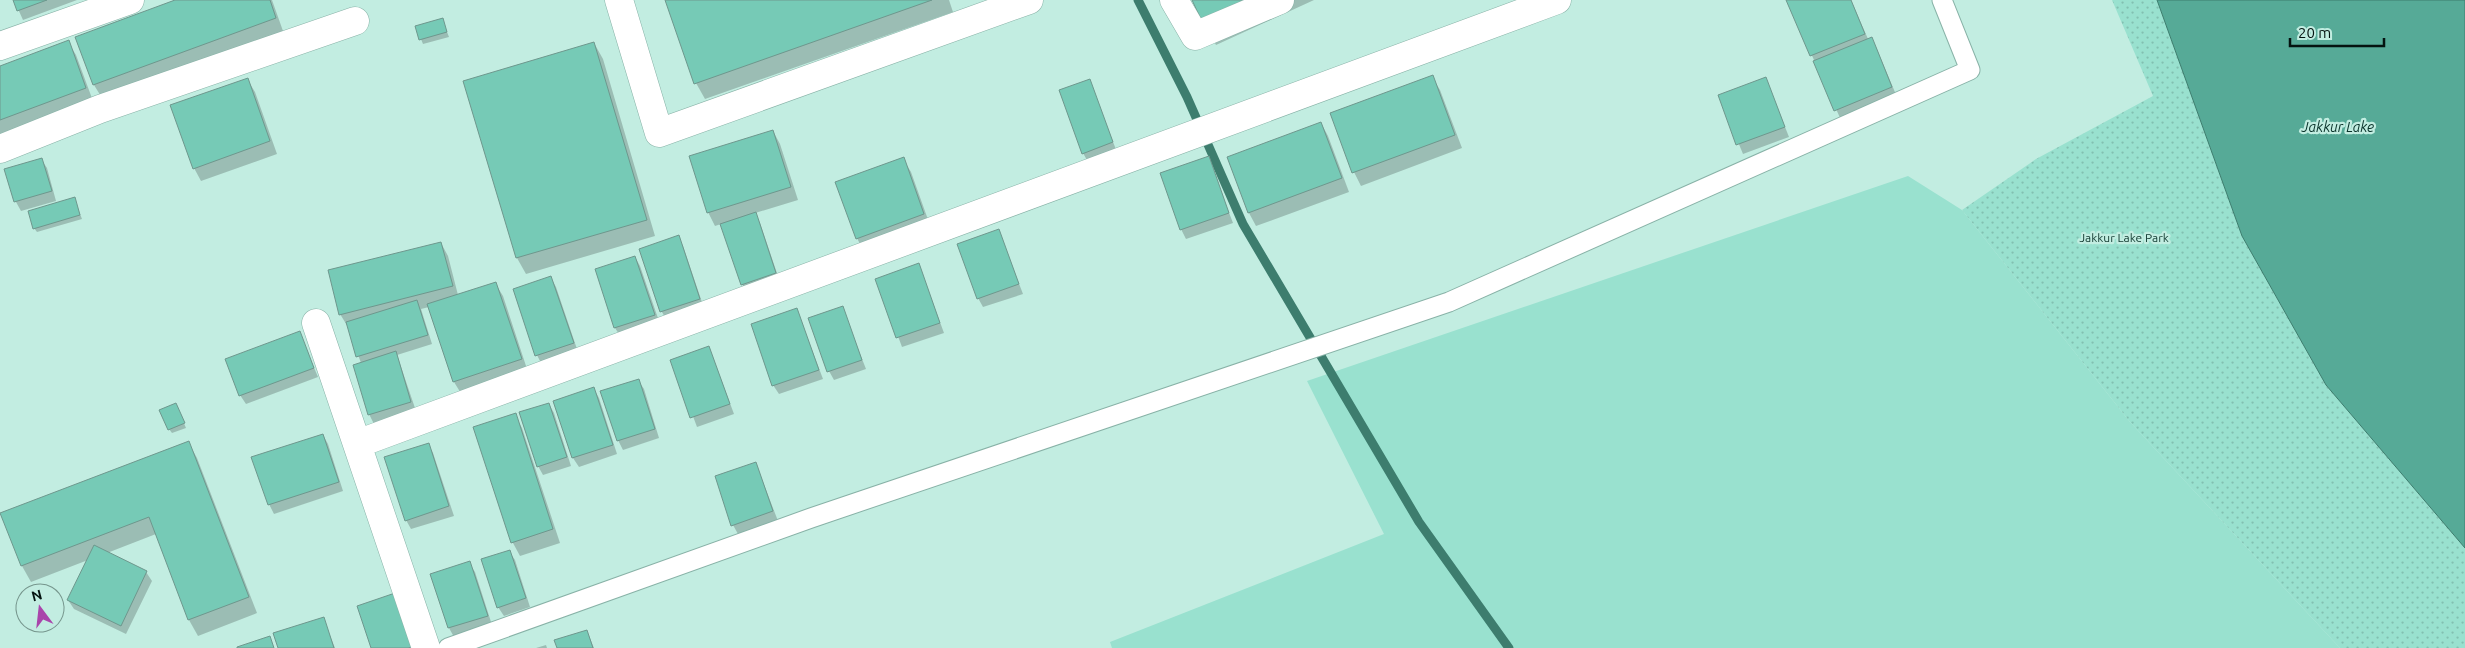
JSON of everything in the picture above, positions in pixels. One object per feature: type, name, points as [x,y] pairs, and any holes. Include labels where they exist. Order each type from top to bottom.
[{"type":"street","points":[[0,46],[130,0]]},
{"type":"street","points":[[619,0],[659,133],[967,10],[1029,0]]},
{"type":"street","points":[[1174,0],[1195,36],[1280,0]]},
{"type":"street","points":[[357,444],[1557,0]]},
{"type":"street","points":[[0,148],[100,109],[355,21]]},
{"type":"street","points":[[316,323],[426,648]]},
{"type":"lane","points":[[448,648],[811,518],[1449,302],[1970,70],[1942,0]]},
{"type":"green space","name":"Jakkur Lake Park","points":[[2112,0],[2157,0],[2242,236],[2326,385],[2465,548],[2465,648],[2340,648],[2130,422],[1962,210],[2036,159],[2153,96]]},
{"type":"green space","points":[[1908,176],[1962,210],[2130,422],[2340,648],[1112,648],[1110,642],[1384,534],[1307,381]]},
{"type":"water","name":"Jakkur Lake","points":[[2157,0],[2465,0],[2465,548],[2326,385],[2242,236]]},
{"type":"building","points":[[13,0],[47,0],[17,11]]},
{"type":"building","points":[[175,0],[270,0],[276,18],[93,85],[75,37]]},
{"type":"building","points":[[665,0],[932,0],[694,84]]},
{"type":"building","points":[[1192,0],[1270,0],[1206,30]]},
{"type":"building","points":[[1786,0],[1851,0],[1865,34],[1810,56]]},
{"type":"building","points":[[443,18],[447,32],[419,40],[415,26]]},
{"type":"building","points":[[1872,37],[1892,87],[1834,111],[1813,61]]},
{"type":"building","points":[[69,40],[86,88],[0,120],[0,66]]},
{"type":"building","points":[[594,42],[647,220],[516,258],[463,81]]},
{"type":"building","points":[[1433,75],[1455,135],[1352,173],[1330,113]]},
{"type":"building","points":[[1766,77],[1785,127],[1736,145],[1718,95]]},
{"type":"building","points":[[248,78],[270,141],[193,169],[170,105]]},
{"type":"building","points":[[1090,79],[1113,142],[1082,154],[1059,90]]},
{"type":"building","points":[[1321,122],[1342,178],[1248,213],[1227,157]]},
{"type":"building","points":[[773,130],[791,187],[707,213],[689,156]]},
{"type":"building","points":[[1209,156],[1229,213],[1180,230],[1160,173]]},
{"type":"building","points":[[904,157],[924,214],[856,239],[835,182]]},
{"type":"building","points":[[42,158],[52,191],[14,202],[4,169]]},
{"type":"building","points":[[75,197],[80,215],[33,229],[28,211]]},
{"type":"building","points":[[756,212],[776,273],[741,285],[720,224]]},
{"type":"building","points":[[999,229],[1019,284],[977,299],[957,244]]},
{"type":"building","points":[[679,235],[700,299],[660,312],[639,249]]},
{"type":"building","points":[[441,242],[453,286],[339,315],[328,270]]},
{"type":"building","points":[[635,256],[655,315],[614,328],[595,269]]},
{"type":"building","points":[[919,263],[940,323],[896,338],[875,279]]},
{"type":"building","points":[[551,276],[574,343],[535,356],[513,289]]},
{"type":"building","points":[[496,282],[522,359],[453,382],[427,304]]},
{"type":"building","points":[[417,300],[428,335],[356,357],[346,322]]},
{"type":"building","points":[[843,306],[862,360],[827,372],[808,318]]},
{"type":"building","points":[[797,308],[819,370],[772,386],[751,324]]},
{"type":"building","points":[[300,331],[314,368],[239,396],[225,359]]},
{"type":"building","points":[[709,346],[730,404],[690,418],[670,360]]},
{"type":"building","points":[[396,351],[411,402],[368,415],[353,365]]},
{"type":"building","points":[[639,379],[655,429],[617,441],[600,391]]},
{"type":"building","points":[[594,387],[613,445],[572,458],[553,401]]},
{"type":"building","points":[[176,403],[185,423],[168,430],[159,410]]},
{"type":"building","points":[[549,403],[567,457],[537,467],[519,412]]},
{"type":"building","points":[[516,413],[553,529],[511,543],[473,427]]},
{"type":"building","points":[[323,434],[339,482],[268,505],[251,457]]},
{"type":"building","points":[[189,441],[249,597],[188,620],[149,517],[21,566],[0,513]]},
{"type":"building","points":[[429,443],[449,506],[405,521],[384,457]]},
{"type":"building","points":[[756,462],[773,511],[731,526],[715,476]]},
{"type":"building","points":[[94,545],[147,571],[121,626],[67,600]]},
{"type":"building","points":[[510,550],[526,598],[497,608],[481,559]]},
{"type":"building","points":[[470,561],[488,616],[448,628],[430,574]]},
{"type":"building","points":[[398,592],[415,646],[408,648],[371,648],[357,606]]},
{"type":"building","points":[[324,617],[334,648],[278,648],[273,633]]},
{"type":"building","points":[[587,630],[593,648],[557,648],[554,640]]},
{"type":"building","points":[[270,636],[274,648],[237,648],[237,647]]},
{"type":"waterway","points":[[1138,0],[1187,97],[1243,224],[1419,522],[1509,648]]}]
